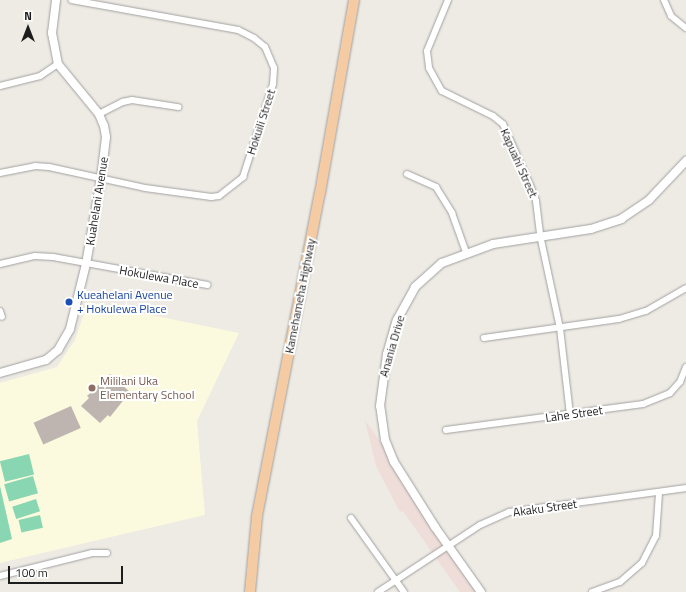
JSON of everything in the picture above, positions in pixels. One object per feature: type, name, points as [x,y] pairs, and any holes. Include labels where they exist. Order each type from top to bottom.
[{"type":"main road","name":"Kamehameha Highway","points":[[250,592],[257,516],[320,193],[354,0]]},
{"type":"street","name":"Kuahelani Avenue","points":[[0,373],[46,360],[58,350],[70,329],[86,264],[101,179],[106,137],[99,114],[58,64],[52,33],[56,0]]},
{"type":"street","name":"Hokuili Street","points":[[0,173],[42,167],[196,196],[219,196],[243,177],[274,84],[274,68],[265,47],[254,38],[238,30],[72,0]]},
{"type":"street","name":"Kapuahi Street","points":[[448,0],[427,51],[429,68],[442,91],[493,116],[503,124],[536,201],[540,235],[560,328],[570,414]]},
{"type":"street","points":[[664,0],[671,16],[686,28]]},
{"type":"street","points":[[0,86],[40,76],[58,64]]},
{"type":"street","points":[[99,114],[123,102],[132,100],[178,107]]},
{"type":"street","name":"Anania Drive","points":[[481,592],[447,546],[394,462],[385,440],[380,406],[387,354],[397,320],[415,287],[442,263],[466,252],[540,235],[591,229],[621,219],[649,200],[685,166]]},
{"type":"street","points":[[407,174],[436,187],[452,213],[466,252]]},
{"type":"street","name":"Hokulewa Place","points":[[0,264],[35,256],[207,286]]},
{"type":"street","points":[[484,338],[619,319],[646,311],[686,288]]},
{"type":"street","name":"Lahe Street","points":[[446,430],[643,404],[670,393],[680,382],[686,367]]},
{"type":"street","name":"Akaku Street","points":[[378,592],[480,525],[509,512],[659,493],[686,488]]},
{"type":"street","points":[[592,592],[620,582],[642,563],[656,536],[660,507],[659,493]]},
{"type":"street","points":[[351,518],[404,592]]},
{"type":"street","points":[[0,576],[92,553],[107,553]]},
{"type":"shaded area","points":[[88,302],[239,333],[197,421],[205,515],[0,563],[0,383],[57,367],[75,340]]},
{"type":"shaded area","points":[[365,420],[420,499],[481,592],[460,592],[403,511],[400,512],[376,466]]},
{"type":"green space","points":[[29,454],[34,474],[5,482],[0,461]]},
{"type":"green space","points":[[33,476],[38,493],[9,502],[4,484]]},
{"type":"green space","points":[[0,486],[12,539],[0,543]]},
{"type":"green space","points":[[36,499],[40,511],[16,519],[12,507]]},
{"type":"green space","points":[[40,515],[43,528],[21,533],[19,520]]},
{"type":"building","points":[[110,374],[130,392],[110,417],[108,415],[100,423],[81,406],[89,398],[87,396]]},
{"type":"building","points":[[71,406],[81,428],[43,445],[34,423]]},
{"type":"place","name":"Kueahelani Avenue + Hokulewa Place","points":[[69,302]]},
{"type":"place","name":"Mililani Uka Elementary School","points":[[92,388]]}]
